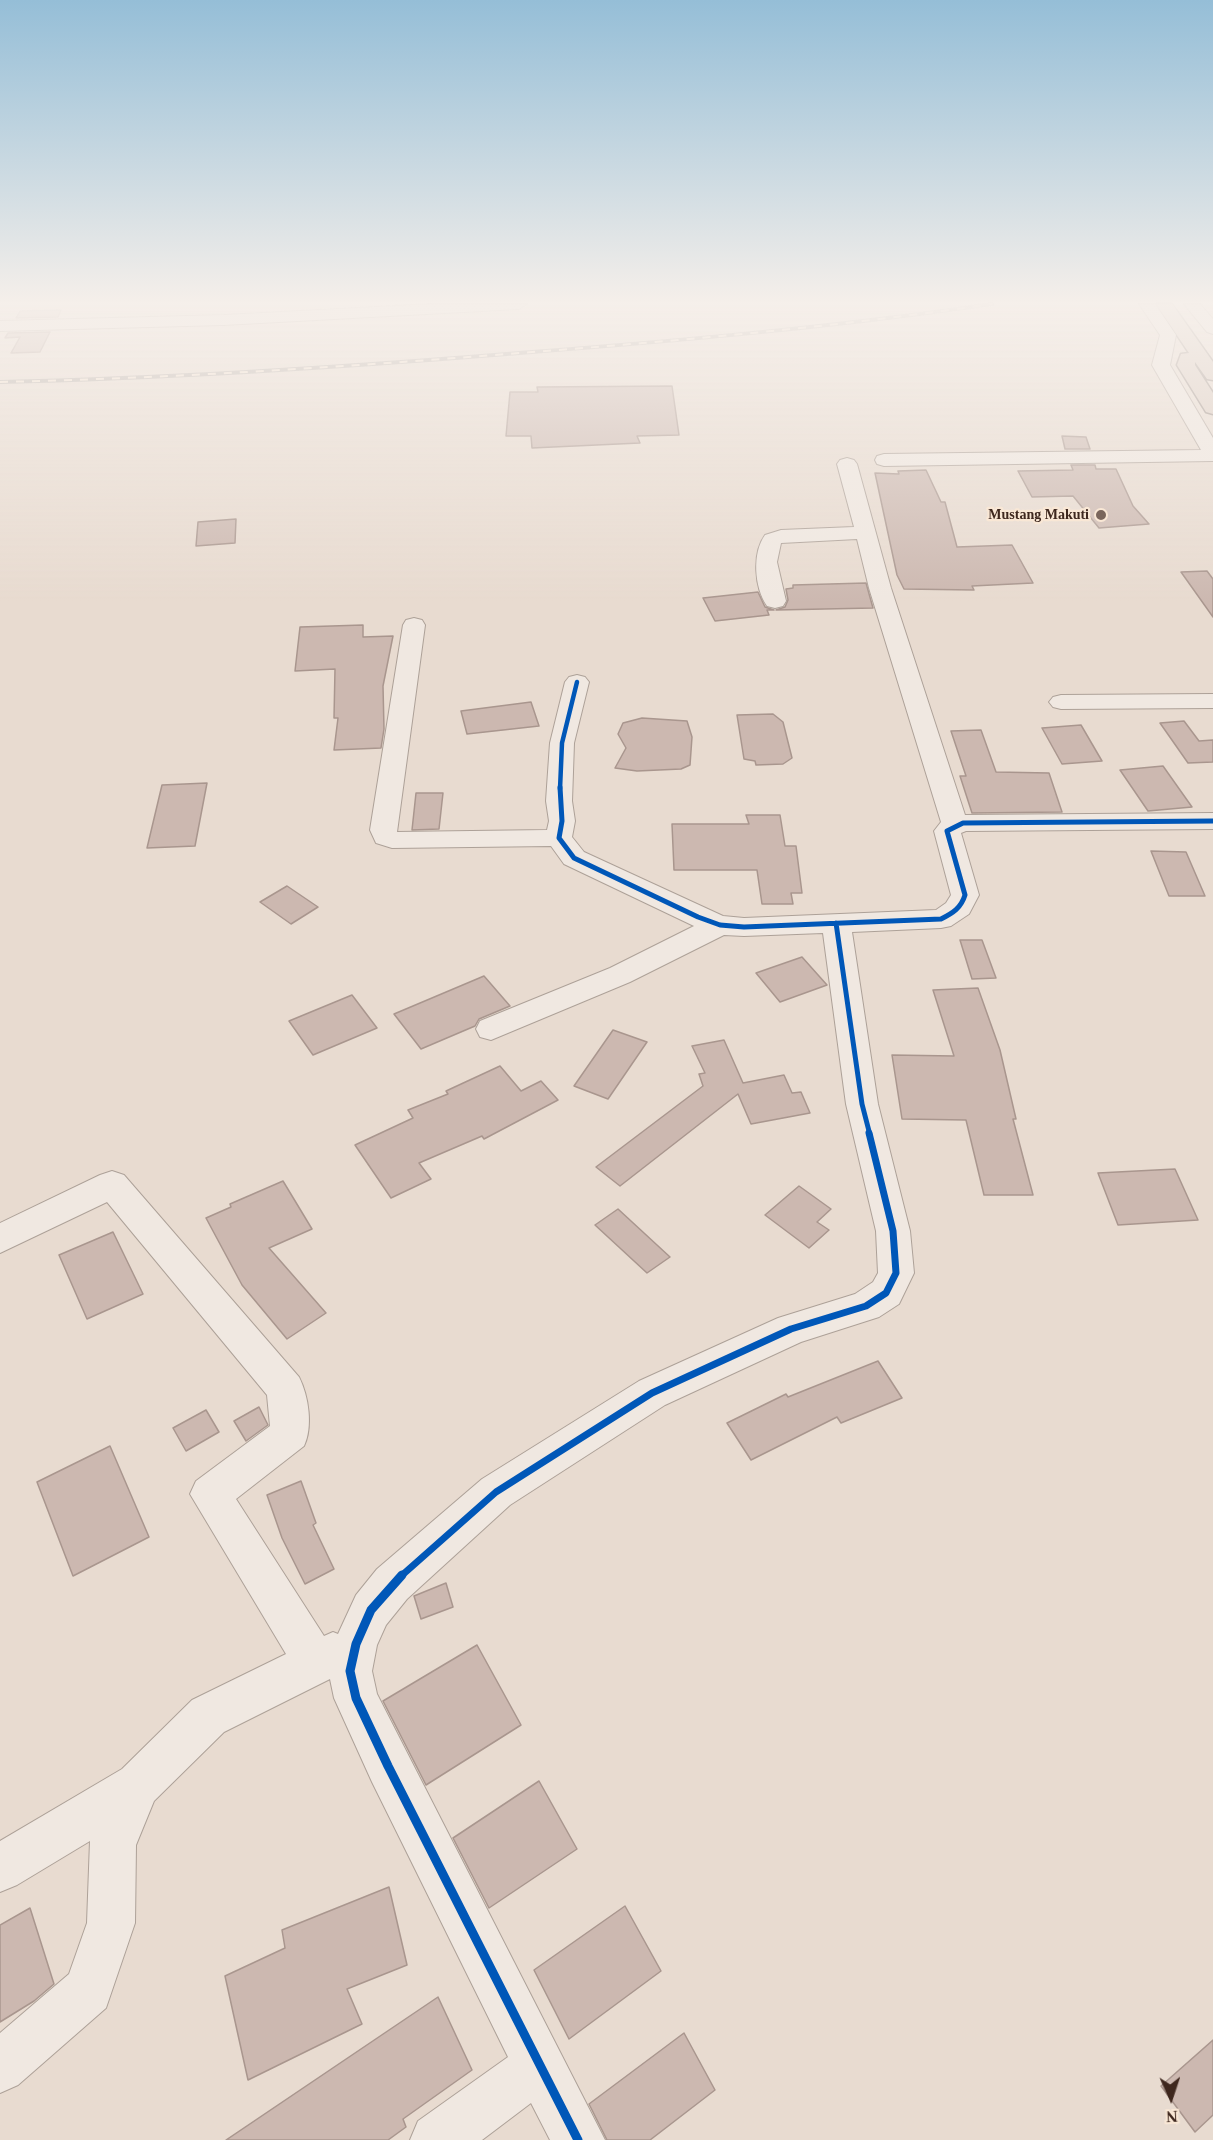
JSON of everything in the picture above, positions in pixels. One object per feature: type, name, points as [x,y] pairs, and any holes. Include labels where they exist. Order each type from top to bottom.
[{"type":"street","points":[[884,460],[1213,454],[1184,404]]},
{"type":"street","points":[[848,464],[880,588],[955,825]]},
{"type":"street","points":[[775,602],[766,564],[768,545],[772,539],[781,536],[866,533]]},
{"type":"street","points":[[414,625],[383,830],[385,837],[406,841],[559,838]]},
{"type":"street","points":[[577,682],[562,743],[559,801],[562,821],[559,838],[574,858],[698,917],[720,925],[744,927],[941,919],[954,914],[962,905],[965,895],[964,885],[948,837],[949,828],[955,825],[1213,821]]},
{"type":"street","points":[[1061,702],[1213,701]]},
{"type":"street","points":[[0,1868],[138,1785],[208,1716],[336,1653],[392,1584],[496,1492],[652,1393],[791,1329],[866,1306],[886,1293],[896,1273],[893,1231],[862,1104],[836,923]]},
{"type":"street","points":[[491,1029],[620,975],[720,925]]},
{"type":"street","points":[[0,1239],[112,1184],[286,1389],[290,1434],[210,1494],[350,1671],[356,1698],[388,1766],[578,2140]]},
{"type":"street","points":[[0,2067],[11,2060],[88,1990],[111,1923],[112,1844],[138,1785]]},
{"type":"street","points":[[437,2140],[539,2066]]},
{"type":"building","points":[[509,404],[675,404],[679,435],[637,436],[640,443],[532,448],[531,436],[506,436]]},
{"type":"building","points":[[1062,436],[1086,437],[1090,449],[1065,449]]},
{"type":"building","points":[[1071,465],[1095,465],[1096,469],[1116,469],[1133,506],[1149,524],[1099,528],[1073,496],[1032,497],[1018,471],[1073,470]]},
{"type":"building","points":[[926,470],[941,502],[945,502],[957,547],[1012,545],[1033,583],[972,586],[974,590],[904,589],[897,575],[875,473],[899,474],[898,471]]},
{"type":"building","points":[[236,519],[235,543],[196,546],[198,522]]},
{"type":"building","points":[[1207,571],[1213,579],[1213,617],[1181,572]]},
{"type":"building","points":[[866,583],[873,608],[776,610],[785,607],[788,600],[786,589],[793,588],[793,585]]},
{"type":"building","points":[[758,592],[765,607],[774,610],[767,610],[769,615],[715,621],[703,598]]},
{"type":"building","points":[[363,625],[363,637],[393,636],[383,686],[384,729],[381,748],[334,750],[338,718],[334,718],[335,669],[295,671],[300,627]]},
{"type":"building","points":[[531,702],[539,726],[467,734],[461,711]]},
{"type":"building","points":[[773,714],[783,722],[792,758],[783,764],[756,765],[755,761],[744,759],[737,715]]},
{"type":"building","points":[[642,718],[687,721],[692,737],[690,765],[681,769],[637,771],[615,768],[626,748],[618,734],[623,723]]},
{"type":"building","points":[[1184,721],[1199,741],[1213,740],[1213,762],[1188,763],[1160,723]]},
{"type":"building","points":[[1081,725],[1102,761],[1062,764],[1042,728]]},
{"type":"building","points":[[981,730],[996,772],[1049,773],[1062,812],[972,813],[960,776],[966,776],[951,731]]},
{"type":"building","points":[[1163,766],[1192,807],[1148,811],[1120,770]]},
{"type":"building","points":[[207,783],[195,846],[147,848],[162,785]]},
{"type":"building","points":[[416,793],[443,793],[439,829],[412,830]]},
{"type":"building","points":[[746,815],[780,815],[785,846],[796,846],[802,893],[791,893],[793,904],[762,904],[757,870],[674,870],[672,824],[749,824]]},
{"type":"building","points":[[1151,851],[1186,852],[1205,896],[1169,896]]},
{"type":"building","points":[[287,886],[318,907],[291,924],[260,902]]},
{"type":"building","points":[[960,940],[982,940],[996,978],[972,979]]},
{"type":"building","points":[[802,957],[827,985],[780,1002],[756,973]]},
{"type":"building","points":[[484,976],[510,1006],[479,1019],[475,1026],[421,1049],[394,1014]]},
{"type":"building","points":[[978,988],[1000,1050],[1016,1119],[1013,1119],[1033,1195],[984,1195],[966,1120],[902,1119],[892,1055],[954,1056],[933,990]]},
{"type":"building","points":[[352,995],[377,1028],[313,1055],[289,1021]]},
{"type":"building","points":[[613,1030],[647,1042],[608,1099],[574,1086]]},
{"type":"building","points":[[724,1040],[743,1083],[784,1075],[792,1093],[801,1092],[810,1113],[751,1124],[738,1094],[620,1186],[596,1167],[703,1086],[699,1074],[705,1073],[692,1046]]},
{"type":"building","points":[[500,1066],[521,1091],[541,1081],[558,1100],[484,1139],[482,1136],[419,1163],[431,1179],[391,1198],[355,1145],[413,1118],[408,1110],[448,1094],[446,1091]]},
{"type":"building","points":[[1175,1169],[1198,1220],[1118,1225],[1098,1173]]},
{"type":"building","points":[[283,1181],[312,1229],[269,1248],[326,1313],[287,1339],[242,1285],[206,1218],[231,1207],[230,1204]]},
{"type":"building","points":[[799,1186],[831,1209],[817,1222],[829,1230],[809,1248],[765,1215]]},
{"type":"building","points":[[618,1209],[670,1257],[647,1273],[595,1225]]},
{"type":"building","points":[[113,1232],[143,1294],[87,1319],[59,1255]]},
{"type":"building","points":[[878,1361],[902,1398],[841,1423],[837,1417],[751,1460],[727,1423],[786,1394],[788,1397]]},
{"type":"building","points":[[259,1407],[268,1425],[246,1441],[234,1421]]},
{"type":"building","points":[[206,1410],[219,1432],[186,1451],[173,1428]]},
{"type":"building","points":[[110,1446],[149,1537],[73,1576],[37,1482]]},
{"type":"building","points":[[301,1481],[316,1523],[313,1525],[334,1569],[305,1584],[282,1538],[267,1495]]},
{"type":"building","points":[[446,1583],[453,1607],[421,1619],[414,1596]]},
{"type":"building","points":[[477,1645],[521,1725],[426,1785],[383,1701]]},
{"type":"building","points":[[539,1781],[577,1849],[489,1908],[453,1838]]},
{"type":"building","points":[[389,1887],[407,1965],[347,1989],[362,2024],[248,2080],[225,1976],[285,1948],[282,1930]]},
{"type":"building","points":[[625,1906],[661,1971],[569,2039],[534,1970]]},
{"type":"building","points":[[30,1908],[54,1984],[34,2001],[0,2022],[0,1925]]},
{"type":"building","points":[[438,1997],[472,2070],[403,2119],[406,2127],[388,2140],[226,2140]]},
{"type":"building","points":[[684,2033],[715,2090],[650,2140],[607,2140],[589,2104]]},
{"type":"building","points":[[1213,2040],[1213,2115],[1195,2132],[1161,2086]]},
{"type":"cycle path","points":[[577,682],[562,743],[559,801],[562,821],[559,838],[574,858],[698,917],[720,925],[744,927],[941,919],[956,910],[965,895],[947,831],[963,823],[1213,821]]},
{"type":"cycle path","points":[[578,2140],[388,1766],[356,1698],[350,1671],[356,1644],[371,1610],[392,1584],[496,1492],[652,1393],[791,1329],[866,1306],[886,1293],[896,1273],[893,1231],[862,1104],[836,923]]},
{"type":"place","name":"Mustang Makuti","points":[[1101,515]]}]
